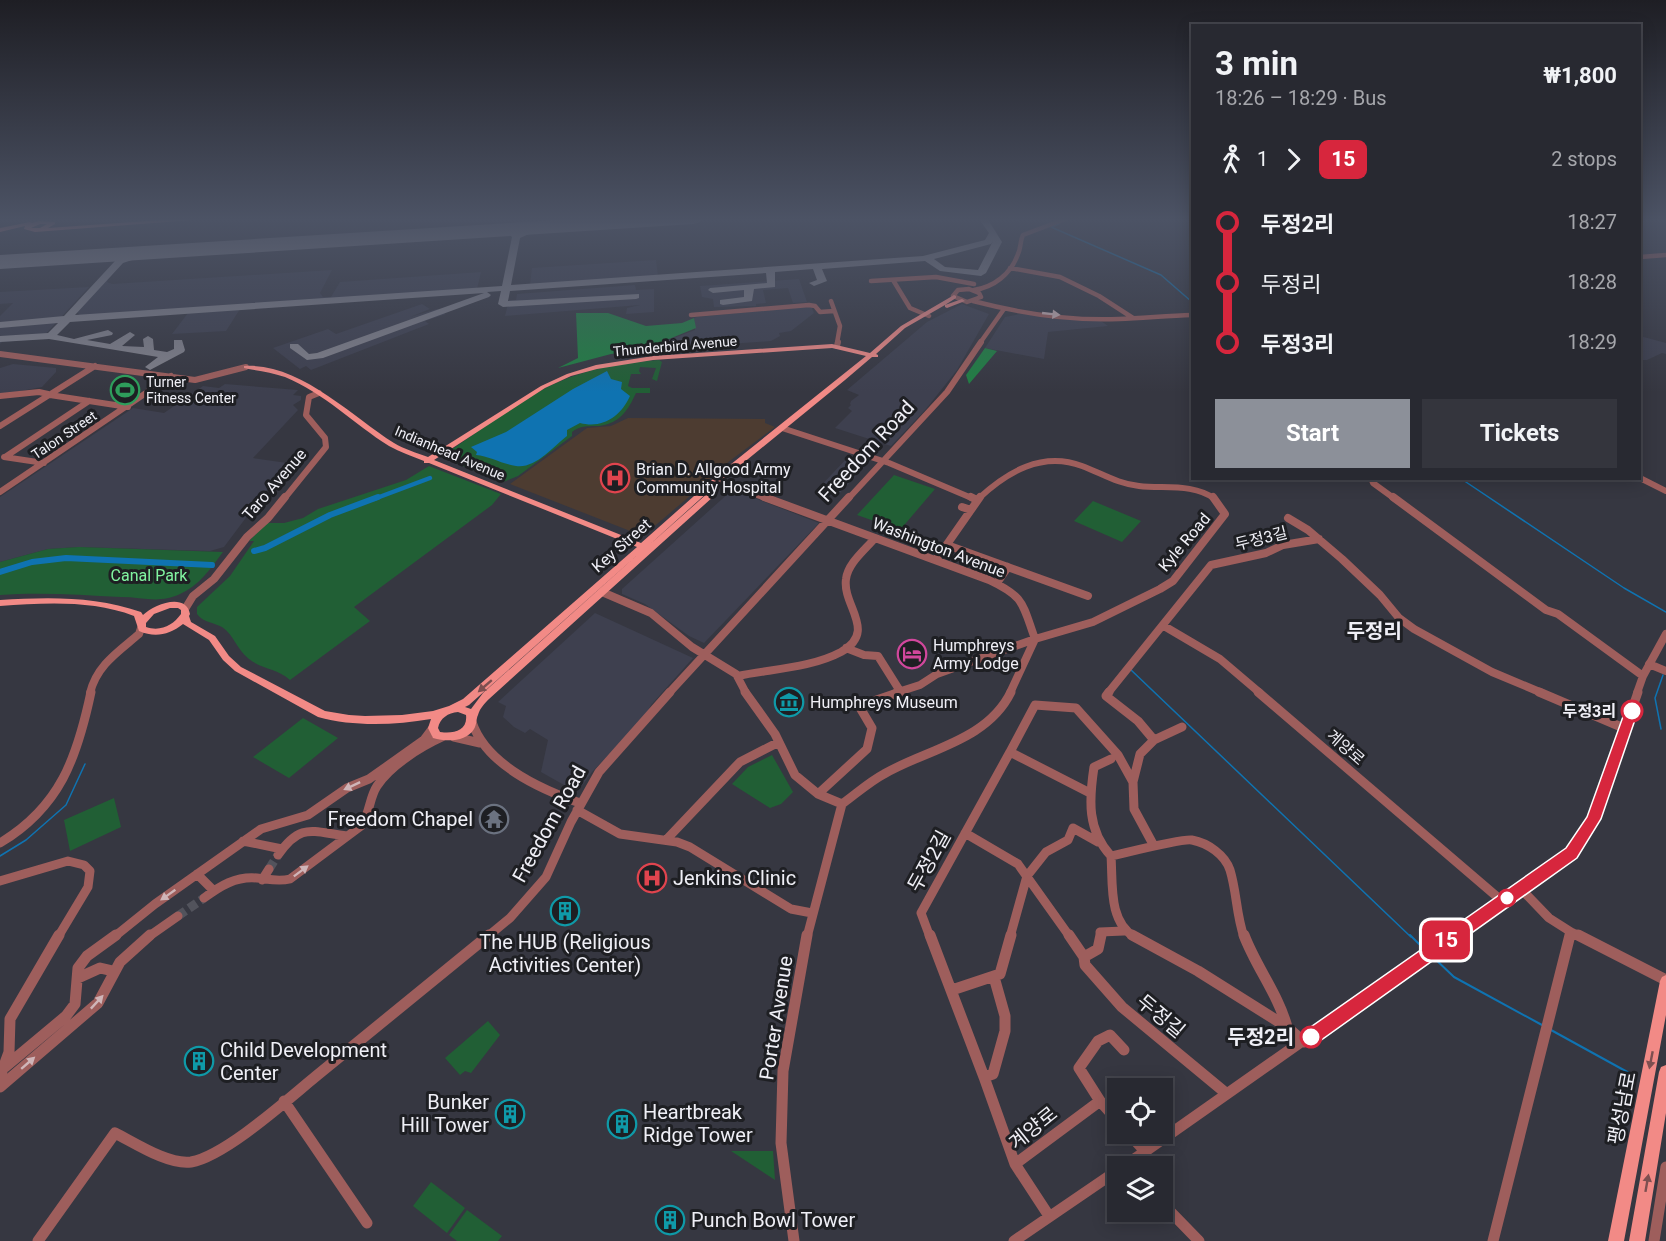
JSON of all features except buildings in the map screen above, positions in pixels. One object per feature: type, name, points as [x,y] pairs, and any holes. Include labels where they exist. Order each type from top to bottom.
[{"type":"main road","name":"Key Street","points":[[449,710],[466,702],[721,481],[875,355],[926,315],[954,297]]},
{"type":"main road","name":"Key Street","points":[[926,315],[962,301]]},
{"type":"main road","name":"Thunderbird Avenue","points":[[427,461],[543,387],[588,369],[653,358],[837,346],[875,355]]},
{"type":"main road","name":"Indianhead Avenue","points":[[246,367],[258,367],[281,374],[319,393],[344,408],[369,430],[394,446],[427,461],[646,548]]},
{"type":"main road","name":"Key Street","points":[[448,737],[465,731],[478,705],[486,696],[602,592],[646,548]]},
{"type":"main road","points":[[0,603],[34,601],[142,610],[178,605],[185,613],[187,624],[212,638],[226,658],[238,669],[322,714],[331,717],[369,720],[420,716],[449,710],[468,710],[472,719]]},
{"type":"main road","points":[[114,606],[138,614],[141,625],[154,633],[184,628],[203,633]]},
{"type":"main road","points":[[141,625],[146,615],[164,606]]},
{"type":"main road","points":[[168,629],[185,613]]},
{"type":"main road","points":[[433,726],[449,710]]},
{"type":"main road","points":[[420,716],[427,717],[438,735],[448,737]]},
{"type":"main road","name":"팽성남로","points":[[1616,1241],[1666,981]]},
{"type":"main road","name":"팽성남로","points":[[1637,1241],[1666,1072]]},
{"type":"street","points":[[1004,276],[977,296],[962,301],[954,297],[953,293],[957,291],[977,296],[1004,309],[1085,318],[1191,315]]},
{"type":"street","points":[[1054,276],[1099,296],[1133,318]]},
{"type":"street","points":[[871,281],[946,277],[973,281]]},
{"type":"street","points":[[893,280],[910,308],[926,315]]},
{"type":"street","points":[[831,301],[840,326],[837,346]]},
{"type":"street","points":[[691,315],[809,305],[815,306],[820,312],[834,310]]},
{"type":"street","name":"Freedom Road","points":[[38,1241],[115,1133],[155,1154],[190,1162],[213,1154],[284,1101],[510,918],[546,877],[579,807],[599,772],[703,655],[947,392],[1004,309]]},
{"type":"street","name":"Indianhead Avenue","points":[[0,354],[195,380],[246,367]]},
{"type":"street","points":[[0,426],[95,366]]},
{"type":"street","name":"Talon Street","points":[[0,492],[171,376]]},
{"type":"street","points":[[1,396],[39,392],[128,407]]},
{"type":"street","name":"Taro Avenue","points":[[199,591],[214,579],[244,540],[268,518],[326,447],[325,438],[306,415],[309,397],[319,393]]},
{"type":"street","points":[[2,457],[89,401]]},
{"type":"street","points":[[785,429],[883,461],[977,500]]},
{"type":"street","points":[[2,457],[44,463]]},
{"type":"street","name":"Kyle Road","points":[[821,790],[867,749],[872,728],[859,706],[920,685],[937,674],[1035,639],[1092,622],[1166,586],[1225,514],[1222,506],[1212,496],[1199,491],[1133,486],[1069,462],[1054,460],[1008,475],[977,500],[936,560]]},
{"type":"street","points":[[0,484],[28,474]]},
{"type":"street","points":[[1641,478],[1666,491]]},
{"type":"street","points":[[1372,480],[1546,610],[1558,614],[1643,676]]},
{"type":"street","name":"Washington Avenue","points":[[721,481],[997,583],[1012,591],[1022,603],[1035,639]]},
{"type":"street","points":[[962,507],[971,510]]},
{"type":"street","points":[[1288,518],[1319,539],[1380,595],[1398,618],[1414,629],[1492,672],[1626,729]]},
{"type":"street","points":[[738,676],[820,658],[846,648],[859,629],[846,586],[846,577],[852,565],[876,538]]},
{"type":"street","name":"두정3길","points":[[1164,626],[1210,565],[1266,553],[1283,545],[1319,539]]},
{"type":"street","points":[[947,545],[1088,597]]},
{"type":"street","points":[[997,583],[1008,567]]},
{"type":"street","points":[[164,606],[199,591]]},
{"type":"street","points":[[185,613],[189,601],[199,591]]},
{"type":"street","points":[[602,592],[651,613],[703,655],[738,676],[744,691],[773,731],[795,775],[842,804],[883,774],[971,734],[991,718],[1009,696],[1035,639]]},
{"type":"street","points":[[0,843],[28,823],[54,796],[67,774],[78,747],[96,674],[139,634],[141,625]]},
{"type":"street","points":[[1154,740],[1138,721],[1106,696],[1164,626]]},
{"type":"street","name":"계양로","points":[[1164,626],[1220,659],[1502,901]]},
{"type":"street","points":[[116,655],[138,639],[154,633]]},
{"type":"street","points":[[1138,1156],[1304,1042],[1571,853],[1588,828],[1606,787],[1643,676],[1666,634]]},
{"type":"street","points":[[846,648],[864,655],[878,656],[900,692]]},
{"type":"street","points":[[1649,664],[1666,671]]},
{"type":"street","name":"두정2길","points":[[1015,1164],[952,990],[921,913],[1035,705],[1076,708],[1118,755],[1133,783]]},
{"type":"street","points":[[472,719],[475,736],[509,769],[568,800],[620,834],[666,840],[690,847],[791,909],[812,913]]},
{"type":"street","points":[[2,1072],[66,1016],[75,1004],[78,968],[87,956],[243,841],[261,830],[308,814],[347,788],[369,779],[424,740],[433,726]]},
{"type":"street","points":[[1154,846],[1134,809],[1133,783],[1140,754],[1154,740],[1182,726]]},
{"type":"street","points":[[204,898],[226,883],[248,878],[279,883],[290,879],[347,836],[368,817],[378,785],[428,744],[448,737],[474,740],[484,745]]},
{"type":"street","points":[[666,840],[740,762],[777,742]]},
{"type":"street","points":[[1010,752],[1090,793]]},
{"type":"street","points":[[1098,842],[1094,833],[1090,793],[1094,767],[1112,759]]},
{"type":"street","name":"Porter Avenue","points":[[794,1241],[782,1143],[783,1071],[812,913],[842,804]]},
{"type":"street","points":[[952,990],[1000,974],[1028,876],[1046,852],[1068,840],[1073,828],[1098,842],[1111,855],[1116,915],[1124,932]]},
{"type":"street","points":[[243,841],[280,852],[295,833],[302,831],[347,836]]},
{"type":"street","name":"두정길","points":[[965,833],[1006,855],[1028,876],[1084,957],[1085,964],[1122,1007],[1227,1094]]},
{"type":"street","points":[[1111,855],[1191,839],[1219,852],[1229,867],[1236,892],[1238,917],[1253,960],[1282,1009],[1287,1027]]},
{"type":"street","points":[[0,881],[68,861],[84,865],[90,871],[88,887],[10,1019],[9,1052],[2,1072]]},
{"type":"street","points":[[262,880],[269,869]]},
{"type":"street","points":[[197,874],[214,891]]},
{"type":"street","points":[[1521,889],[1549,918],[1571,932],[1666,981]]},
{"type":"street","points":[[0,1087],[98,1003],[107,990],[113,971],[124,957],[178,916]]},
{"type":"street","points":[[1084,957],[1094,954],[1100,948],[1103,941],[1100,932],[1124,932],[1198,970],[1287,1027],[1304,1042]]},
{"type":"street","points":[[1492,1241],[1571,932]]},
{"type":"street","points":[[78,978],[93,969],[109,968],[113,971]]},
{"type":"street","points":[[984,1077],[993,1074],[1005,1031],[1005,1016],[994,977]]},
{"type":"street","points":[[1107,1108],[1079,1068],[1098,1041],[1110,1035],[1124,1050]]},
{"type":"street","points":[[284,1101],[367,1223]]},
{"type":"street","name":"계양로","points":[[1049,1216],[1015,1164],[1100,1101]]},
{"type":"street","points":[[1139,1144],[1144,1150]]},
{"type":"street","points":[[1654,1241],[1666,1167]]},
{"type":"street","points":[[1014,1241],[1107,1177]]},
{"type":"street","points":[[1173,1217],[1199,1241]]},
{"type":"shaded area","points":[[239,276],[329,276],[320,293],[323,297],[331,297],[340,282],[426,276],[480,276],[477,289],[81,316],[75,311],[104,280],[112,284]]},
{"type":"shaded area","points":[[531,276],[658,276],[530,285]]},
{"type":"shaded area","points":[[799,279],[807,302],[793,303],[788,288],[763,290],[766,303],[756,304],[756,306],[714,307],[713,299],[702,297],[700,286]]},
{"type":"shaded area","points":[[635,285],[636,290],[654,289],[654,312],[626,314],[627,308],[640,305],[505,316],[509,300],[516,300],[517,294]]},
{"type":"shaded area","points":[[89,287],[41,339],[0,344],[0,316],[13,303],[0,304],[0,292]]},
{"type":"shaded area","points":[[422,304],[430,309],[410,317],[437,309],[446,314],[425,321],[429,324],[311,370],[306,366],[300,369],[273,348],[328,329],[336,334]]},
{"type":"shaded area","points":[[962,304],[989,314],[957,370],[926,409],[891,446],[835,428],[852,411],[848,408],[851,401],[859,395],[847,390],[927,322]]},
{"type":"shaded area","points":[[811,306],[814,313],[791,331],[779,333],[780,336],[771,341],[642,350],[695,330],[694,318],[697,317]]},
{"type":"shaded area","points":[[240,309],[226,331],[172,334],[188,313]]},
{"type":"shaded area","points":[[1020,314],[1101,321],[1108,326],[1048,332],[1044,359],[985,348],[1005,317]]},
{"type":"shaded area","points":[[1641,336],[1666,343],[1666,354],[1662,353],[1647,360],[1641,360]]},
{"type":"shaded area","points":[[13,364],[56,368],[56,372],[42,387],[0,395],[0,368]]},
{"type":"shaded area","points":[[225,384],[298,390],[293,395],[301,396],[301,400],[293,405],[298,410],[253,458],[287,463],[224,547],[210,551],[79,547],[48,549],[0,562],[0,497],[133,408],[164,413],[203,386],[219,388]]},
{"type":"shaded area","name":"Brian D. Allgood Army Community Hospital","points":[[628,418],[765,419],[765,423],[775,427],[723,466],[643,536],[510,484],[587,428],[611,426]]},
{"type":"shaded area","points":[[849,456],[869,462],[836,497],[816,491]]},
{"type":"shaded area","points":[[731,491],[819,523],[704,643],[689,636],[645,604],[622,594],[622,589]]},
{"type":"shaded area","points":[[595,613],[693,658],[651,705],[644,718],[592,772],[579,790],[573,790],[541,772],[548,740],[530,729],[525,733],[514,727],[503,717],[506,706],[498,702]]},
{"type":"green space","points":[[576,313],[608,313],[646,326],[682,323],[694,318],[696,328],[642,350],[611,354],[558,368],[578,358]]},
{"type":"green space","points":[[985,348],[997,351],[969,384],[966,375]]},
{"type":"green space","points":[[659,360],[662,362],[657,381],[652,379],[656,368],[640,367],[641,374],[631,374],[628,386],[650,388],[650,393],[636,393],[625,412],[613,422],[585,426],[572,432],[572,436],[518,476],[503,482],[442,456],[519,403],[552,385],[601,368]]},
{"type":"green space","points":[[429,466],[501,494],[492,505],[354,607],[370,621],[290,680],[249,659],[226,630],[197,614],[197,607],[230,576],[254,541],[249,541],[267,523],[284,523],[303,518],[318,509],[406,480]]},
{"type":"green space","points":[[894,475],[935,489],[900,530],[857,515]]},
{"type":"green space","points":[[1093,501],[1141,521],[1122,542],[1074,521]]},
{"type":"green space","name":"Canal Park","points":[[79,547],[223,552],[204,576],[187,591],[165,599],[60,594],[0,595],[0,562],[48,549]]},
{"type":"green space","points":[[303,718],[338,738],[289,778],[253,757]]},
{"type":"green space","points":[[772,755],[793,792],[781,804],[770,808],[732,784],[748,767]]},
{"type":"green space","points":[[114,798],[121,827],[70,851],[64,820]]},
{"type":"green space","points":[[488,1021],[500,1035],[471,1073],[465,1071],[460,1075],[445,1058]]},
{"type":"green space","points":[[731,1151],[773,1151],[775,1180]]},
{"type":"green space","points":[[431,1182],[465,1208],[447,1233],[413,1206]]},
{"type":"green space","points":[[467,1210],[502,1236],[498,1241],[457,1241],[449,1235]]},
{"type":"water","points":[[607,371],[611,379],[622,382],[621,389],[630,396],[622,410],[604,422],[580,423],[567,430],[567,436],[537,461],[523,466],[511,465],[476,455],[477,452],[471,447],[506,432],[573,389]]},
{"type":"waterway","points":[[1162,276],[1191,301]]},
{"type":"waterway","points":[[374,499],[430,478]]},
{"type":"waterway","points":[[1463,480],[1624,588],[1666,612]]},
{"type":"waterway","points":[[254,551],[265,548],[330,515],[378,497]]},
{"type":"waterway","points":[[0,572],[32,562],[66,558],[212,565]]},
{"type":"waterway","points":[[1130,669],[1411,937]]},
{"type":"waterway","points":[[1661,729],[1655,698],[1663,675]]},
{"type":"waterway","points":[[0,856],[26,840],[66,805],[85,764]]},
{"type":"waterway","points":[[1410,935],[1424,949]]},
{"type":"waterway","points":[[1432,956],[1454,977],[1542,1025]]},
{"type":"waterway","points":[[1551,1030],[1631,1074]]},
{"type":"taxiway","points":[[67,319],[106,276]]},
{"type":"taxiway","points":[[506,288],[508,276]]},
{"type":"taxiway","points":[[506,288],[682,276]]},
{"type":"taxiway","points":[[713,290],[772,285],[771,276]]},
{"type":"taxiway","points":[[814,283],[822,281],[820,276]]},
{"type":"taxiway","points":[[723,302],[749,299],[749,287]]},
{"type":"taxiway","points":[[67,319],[506,288]]},
{"type":"taxiway","points":[[506,288],[503,304],[636,296]]},
{"type":"taxiway","points":[[294,346],[307,357],[319,356],[486,295]]},
{"type":"taxiway","points":[[0,325],[67,319]]},
{"type":"taxiway","points":[[51,336],[67,319]]},
{"type":"taxiway","points":[[79,339],[108,333]]},
{"type":"taxiway","points":[[113,347],[130,335]]},
{"type":"taxiway","points":[[0,339],[51,336]]},
{"type":"taxiway","points":[[51,336],[57,339],[142,352]]},
{"type":"taxiway","points":[[142,352],[150,349],[148,339]]},
{"type":"taxiway","points":[[168,355],[180,350],[178,342]]},
{"type":"taxiway","points":[[142,352],[168,355]]},
{"type":"taxiway","points":[[150,367],[168,355]]},
{"type":"tunnel","points":[[269,869],[278,855]]},
{"type":"tunnel","points":[[178,916],[204,898]]},
{"type":"bus line","name":"15","points":[[1311,1037],[1571,853],[1594,819],[1632,711]]},
{"type":"place","name":"Turner Fitness Center","points":[[125,390]]},
{"type":"place","name":"Brian D. Allgood Army Community Hospital","points":[[615,478]]},
{"type":"place","name":"Humphreys Army Lodge","points":[[912,654]]},
{"type":"place","name":"Humphreys Museum","points":[[789,702]]},
{"type":"place","name":"두정3리","points":[[1632,711]]},
{"type":"place","name":"Freedom Chapel","points":[[494,819]]},
{"type":"place","name":"Jenkins Clinic","points":[[652,878]]},
{"type":"place","name":"The HUB (Religious Activities Center)","points":[[565,911]]},
{"type":"place","name":"두정2리","points":[[1311,1037]]},
{"type":"place","name":"Child Development Center","points":[[199,1061]]},
{"type":"place","name":"Bunker Hill Tower","points":[[510,1114]]},
{"type":"place","name":"Heartbreak Ridge Tower","points":[[622,1124]]},
{"type":"place","name":"Punch Bowl Tower","points":[[670,1220]]},
{"type":"district","name":"두정리","points":[[1374,631]]}]
